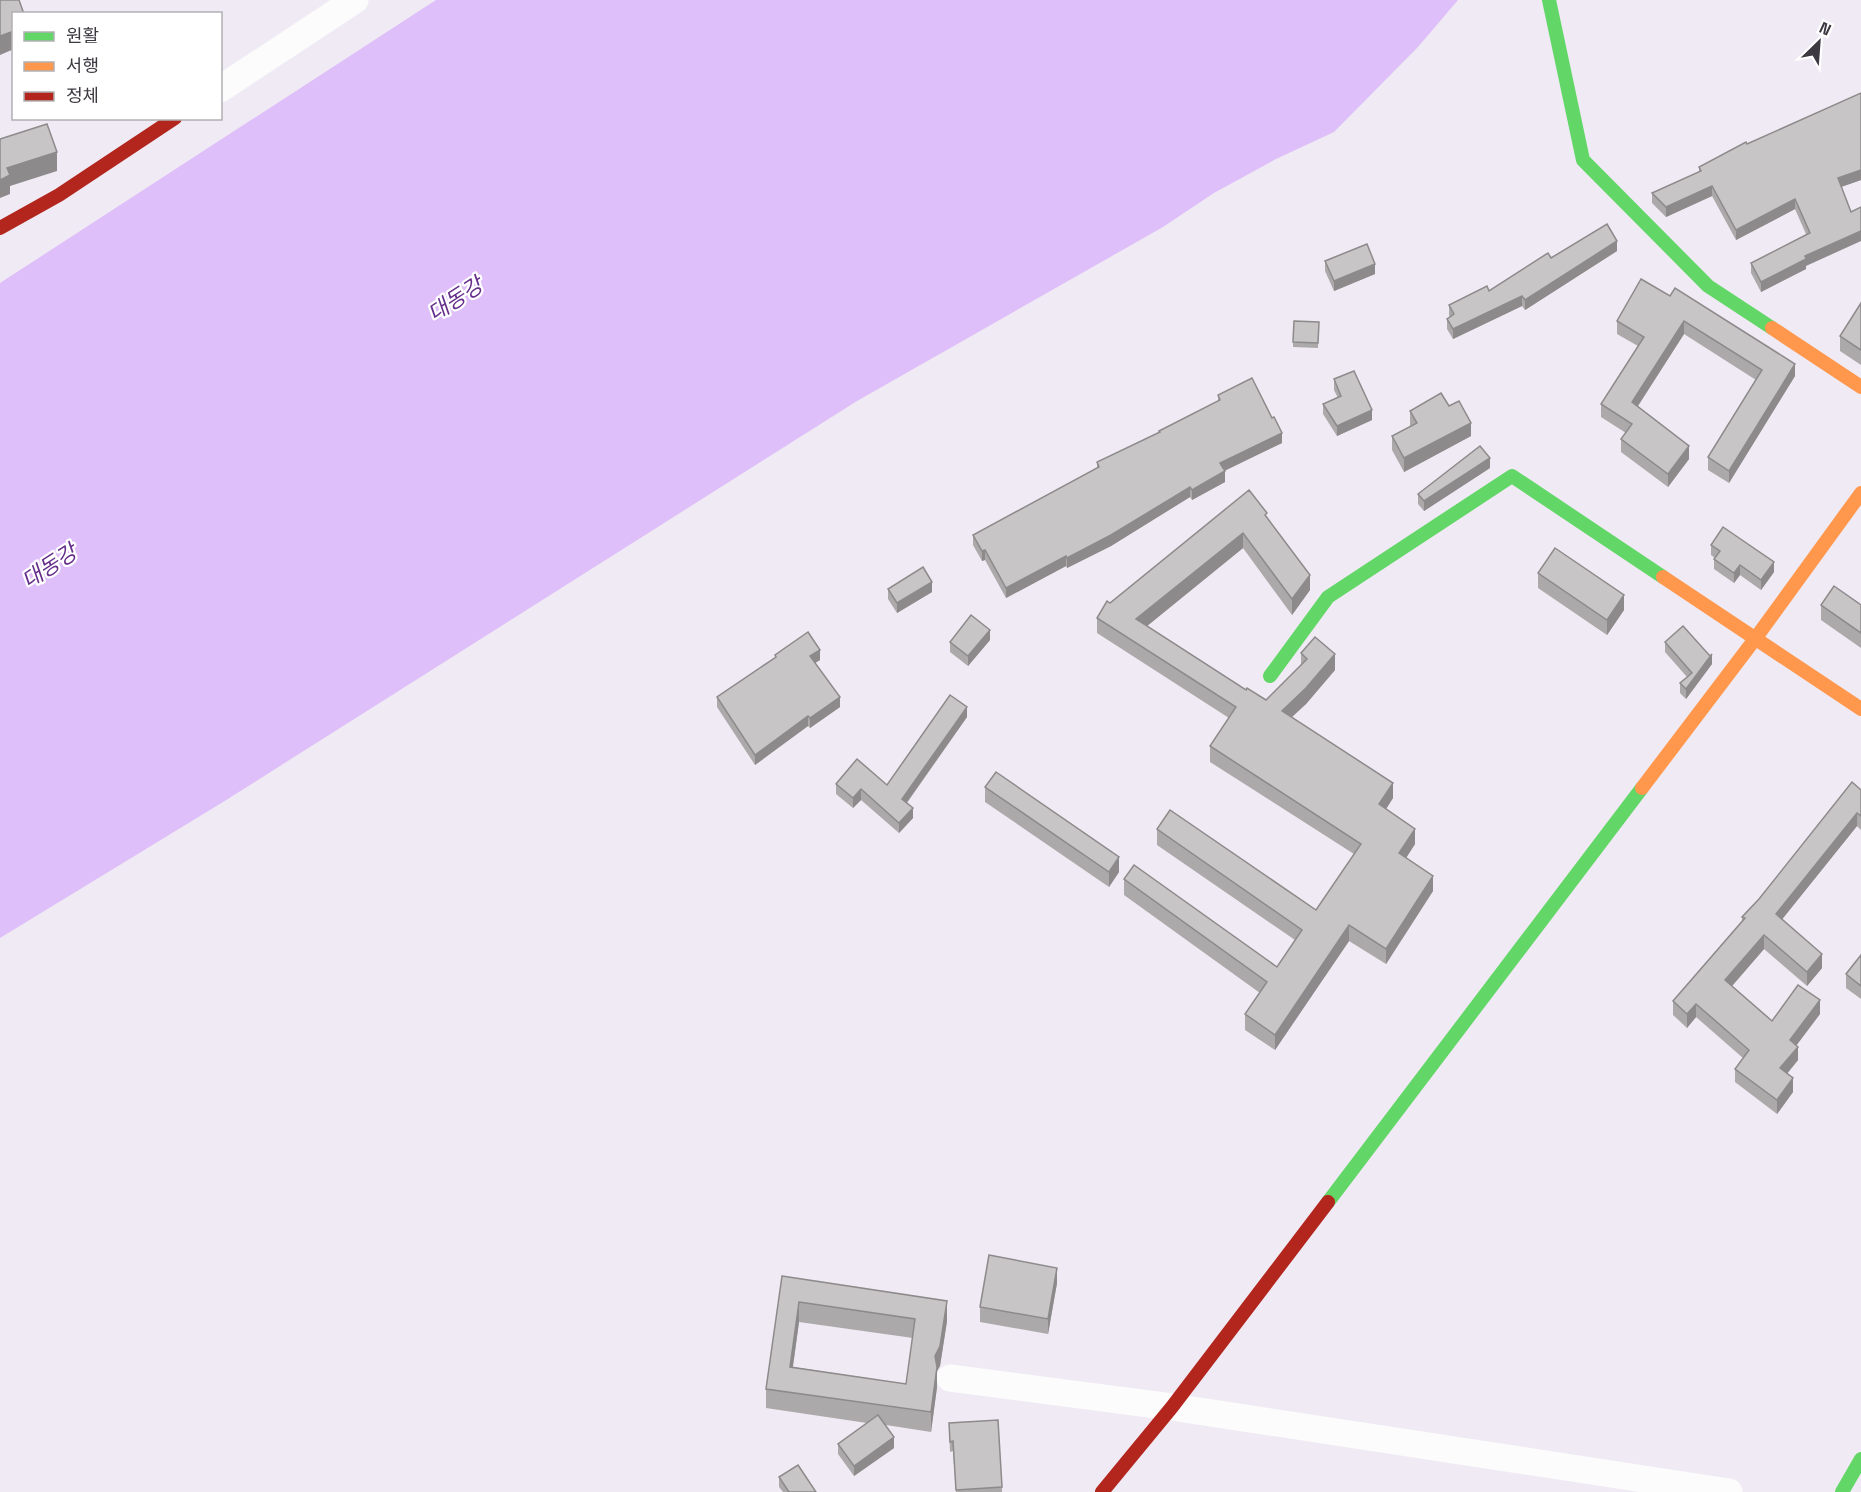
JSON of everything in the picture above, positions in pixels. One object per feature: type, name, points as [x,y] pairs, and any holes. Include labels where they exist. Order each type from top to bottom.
[{"type":"street","points":[[222,87],[355,0]]},
{"type":"street","points":[[1549,0],[1583,160],[1708,286],[1861,387]]},
{"type":"street","points":[[0,228],[59,195],[172,120]]},
{"type":"street","points":[[1270,676],[1328,597],[1512,476],[1861,709]]},
{"type":"street","points":[[1102,1492],[1172,1407],[1755,639],[1861,493]]},
{"type":"street","points":[[950,1378],[1172,1407],[1729,1492]]},
{"type":"street","points":[[1842,1492],[1861,1459]]},
{"type":"water","name":"대동강","points":[[436,0],[1458,0],[1418,47],[1334,132],[1276,159],[1214,193],[1163,227],[857,401],[223,802],[0,938],[0,283]]},
{"type":"building","points":[[0,0],[19,0],[23,12],[12,12],[12,32],[0,36]]},
{"type":"building","points":[[1861,93],[1861,170],[1838,178],[1851,212],[1861,207],[1861,231],[1805,256],[1806,259],[1761,282],[1751,263],[1810,233],[1795,199],[1736,230],[1712,186],[1666,207],[1652,193],[1701,171],[1699,167],[1746,142],[1747,144]]},
{"type":"building","points":[[47,124],[57,152],[7,168],[10,175],[0,180],[0,139]]},
{"type":"building","points":[[1607,224],[1617,241],[1525,300],[1522,296],[1453,329],[1447,319],[1454,314],[1449,305],[1487,286],[1489,291],[1548,253],[1551,258]]},
{"type":"building","points":[[1367,244],[1375,264],[1334,281],[1325,261]]},
{"type":"building","points":[[1641,279],[1670,296],[1675,288],[1795,364],[1729,471],[1708,457],[1762,370],[1684,321],[1632,402],[1689,446],[1668,474],[1621,439],[1632,424],[1601,404],[1644,337],[1617,321]]},
{"type":"building","points":[[1861,303],[1861,350],[1840,336]]},
{"type":"building","points":[[1294,321],[1319,322],[1318,343],[1293,342]]},
{"type":"building","points":[[1354,371],[1372,410],[1337,426],[1323,404],[1341,396],[1334,379]]},
{"type":"building","points":[[1252,378],[1282,433],[1220,463],[1225,471],[1192,490],[1190,487],[1111,535],[1006,588],[985,550],[982,551],[973,535],[1099,467],[1097,462],[1220,400],[1218,395]]},
{"type":"building","points":[[1441,393],[1449,406],[1459,401],[1471,423],[1404,458],[1392,436],[1417,423],[1410,411]]},
{"type":"building","points":[[1480,446],[1490,458],[1424,501],[1418,494]]},
{"type":"building","points":[[1249,490],[1310,575],[1292,599],[1243,533],[1136,619],[1246,690],[1247,688],[1266,700],[1307,659],[1301,653],[1315,637],[1335,654],[1306,688],[1282,711],[1393,783],[1379,804],[1415,829],[1399,853],[1433,876],[1386,949],[1349,925],[1275,1035],[1245,1014],[1267,982],[1124,879],[1134,865],[1277,967],[1302,930],[1157,829],[1170,810],[1316,910],[1361,844],[1210,746],[1236,707],[1097,618],[1107,601],[1110,603]]},
{"type":"building","points":[[1723,527],[1774,562],[1761,580],[1740,565],[1734,573],[1714,559],[1720,551],[1711,545]]},
{"type":"building","points":[[1555,548],[1624,595],[1607,620],[1538,573]]},
{"type":"building","points":[[923,567],[932,582],[897,603],[888,589]]},
{"type":"building","points":[[1834,586],[1861,605],[1861,633],[1821,605]]},
{"type":"building","points":[[971,615],[990,630],[968,656],[950,642]]},
{"type":"building","points":[[1683,626],[1710,656],[1712,654],[1686,689],[1680,683],[1692,673],[1665,642]]},
{"type":"building","points":[[808,632],[820,650],[810,656],[840,697],[810,718],[808,716],[755,755],[717,697]]},
{"type":"building","points":[[950,695],[967,707],[902,799],[913,808],[899,823],[861,789],[853,798],[836,784],[857,759],[887,785]]},
{"type":"building","points":[[996,772],[1119,857],[1109,872],[985,787]]},
{"type":"building","points":[[1852,782],[1861,790],[1861,816],[1857,813],[1776,914],[1822,954],[1807,972],[1764,935],[1725,980],[1772,1021],[1798,985],[1820,1000],[1790,1040],[1798,1047],[1780,1068],[1793,1078],[1777,1100],[1735,1069],[1749,1050],[1696,1004],[1687,1014],[1673,1001],[1745,918],[1742,917],[1759,899]]},
{"type":"building","points":[[1861,955],[1861,986],[1846,974]]},
{"type":"building","points":[[989,1255],[1057,1268],[1048,1319],[980,1307]]},
{"type":"building","points":[[782,1276],[947,1301],[940,1346],[935,1356],[937,1367],[931,1412],[766,1389]],"holes":[[[799,1302],[915,1319],[906,1384],[790,1367]]]},
{"type":"building","points":[[878,1415],[894,1437],[854,1466],[838,1444]]},
{"type":"building","points":[[998,1420],[1002,1487],[956,1490],[953,1441],[950,1442],[949,1423]]},
{"type":"building","points":[[798,1465],[816,1492],[789,1492],[779,1477]]},
{"type":"traffic: fast","points":[[1549,0],[1583,160],[1708,286],[1772,328]]},
{"type":"traffic: fast","points":[[1270,676],[1328,597],[1512,476],[1663,577]]},
{"type":"traffic: fast","points":[[1328,1202],[1642,788]]},
{"type":"traffic: fast","points":[[1842,1492],[1861,1459]]},
{"type":"traffic: slow","points":[[1772,328],[1861,387]]},
{"type":"traffic: slow","points":[[1642,788],[1755,639],[1861,493]]},
{"type":"traffic: slow","points":[[1663,577],[1861,709]]},
{"type":"traffic: jam","points":[[0,228],[59,195],[172,120]]},
{"type":"traffic: jam","points":[[1102,1492],[1172,1407],[1328,1202]]}]
